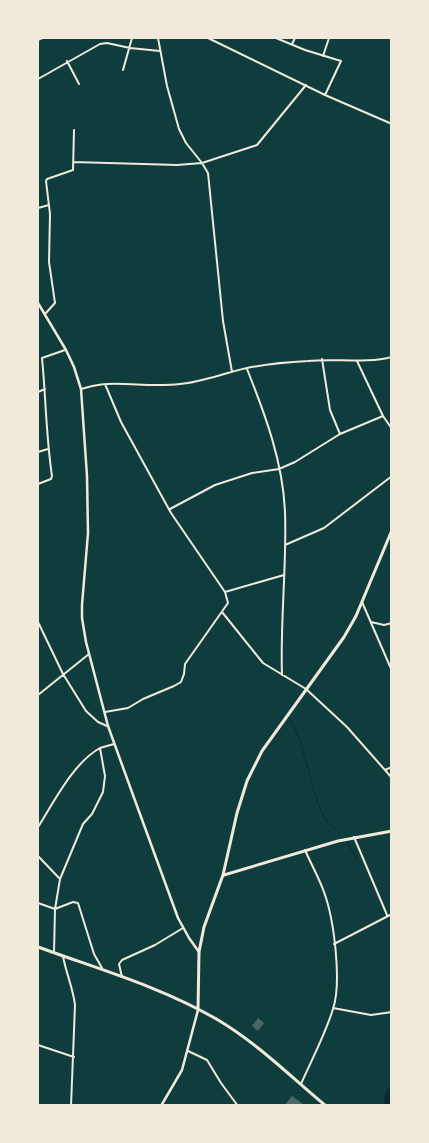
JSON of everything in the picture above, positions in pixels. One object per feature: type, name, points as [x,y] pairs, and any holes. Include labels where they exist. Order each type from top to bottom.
[{"type":"main road","points":[[198,1010],[199,952],[204,927],[223,875],[246,780],[262,751],[344,637],[362,602],[392,530]]},
{"type":"main road","points":[[223,875],[305,850],[392,830]]},
{"type":"main road","points":[[38,946],[122,977],[198,1010],[234,1032],[326,1106]]},
{"type":"street","points":[[38,40],[42,38]]},
{"type":"street","points":[[123,70],[132,38]]},
{"type":"street","points":[[158,38],[167,86],[179,129],[209,177],[223,321],[232,372]]},
{"type":"street","points":[[208,38],[392,124]]},
{"type":"street","points":[[276,38],[341,61],[325,94]]},
{"type":"street","points":[[292,44],[295,38]]},
{"type":"street","points":[[323,56],[329,38]]},
{"type":"street","points":[[38,79],[100,44],[107,43],[130,48],[160,51]]},
{"type":"street","points":[[67,61],[79,84]]},
{"type":"street","points":[[74,162],[177,165],[202,163],[257,145],[306,85]]},
{"type":"street","points":[[45,314],[55,304],[49,262],[50,205],[46,180],[73,170],[74,130]]},
{"type":"street","points":[[38,208],[50,205]]},
{"type":"street","points":[[38,304],[66,350],[74,367],[80,389],[86,458],[88,533],[82,618],[89,654],[108,726],[183,928],[199,952]]},
{"type":"street","points":[[38,484],[51,479],[42,358],[66,350]]},
{"type":"street","points":[[80,389],[105,384],[148,386],[182,384],[210,379],[246,368],[281,363],[322,359],[357,360],[392,357]]},
{"type":"street","points":[[322,359],[330,410],[340,434]]},
{"type":"street","points":[[357,360],[383,416],[392,428]]},
{"type":"street","points":[[246,368],[261,404],[279,469],[285,511],[282,676]]},
{"type":"street","points":[[105,384],[130,439],[169,509],[225,592],[228,603],[185,664],[181,682],[143,698],[132,706],[105,712]]},
{"type":"street","points":[[38,392],[45,389]]},
{"type":"street","points":[[169,509],[224,482],[252,473],[279,469],[310,454],[340,434],[383,416]]},
{"type":"street","points":[[38,452],[48,450]]},
{"type":"street","points":[[285,545],[324,528],[392,476]]},
{"type":"street","points":[[225,592],[284,575]]},
{"type":"street","points":[[362,602],[391,670]]},
{"type":"street","points":[[222,612],[258,658],[282,676],[306,689],[348,727],[392,778]]},
{"type":"street","points":[[38,622],[63,674],[93,719],[108,726]]},
{"type":"street","points":[[371,622],[384,625],[392,623]]},
{"type":"street","points":[[38,695],[89,654]]},
{"type":"street","points":[[38,827],[65,784],[86,758],[100,748],[115,744]]},
{"type":"street","points":[[54,953],[55,909],[60,879],[84,824],[104,792],[105,776],[100,748]]},
{"type":"street","points":[[385,770],[392,767]]},
{"type":"street","points":[[354,838],[387,915]]},
{"type":"street","points":[[301,1084],[333,1008],[336,976],[329,908],[305,850]]},
{"type":"street","points":[[38,856],[60,879]]},
{"type":"street","points":[[38,903],[55,909],[73,902],[78,904],[94,954],[103,970]]},
{"type":"street","points":[[334,944],[392,914]]},
{"type":"street","points":[[122,977],[119,964],[122,960],[154,945],[183,928]]},
{"type":"street","points":[[64,956],[66,972],[74,996],[74,1057],[71,1106]]},
{"type":"street","points":[[333,1008],[371,1015],[392,1012]]},
{"type":"street","points":[[161,1106],[182,1070],[198,1010]]},
{"type":"street","points":[[38,1045],[74,1057]]},
{"type":"street","points":[[188,1051],[208,1060],[221,1083],[238,1106]]},
{"type":"building","points":[[258,1018],[264,1023],[258,1031],[252,1026]]},
{"type":"building","points":[[292,1096],[302,1103],[301,1106],[284,1106]]},
{"type":"waterway","points":[[289,717],[299,739],[322,813],[339,834]]},
{"type":"waterway","points":[[348,844],[358,861]]},
{"type":"waterway","points":[[387,1106],[390,1092],[392,1091]]}]
